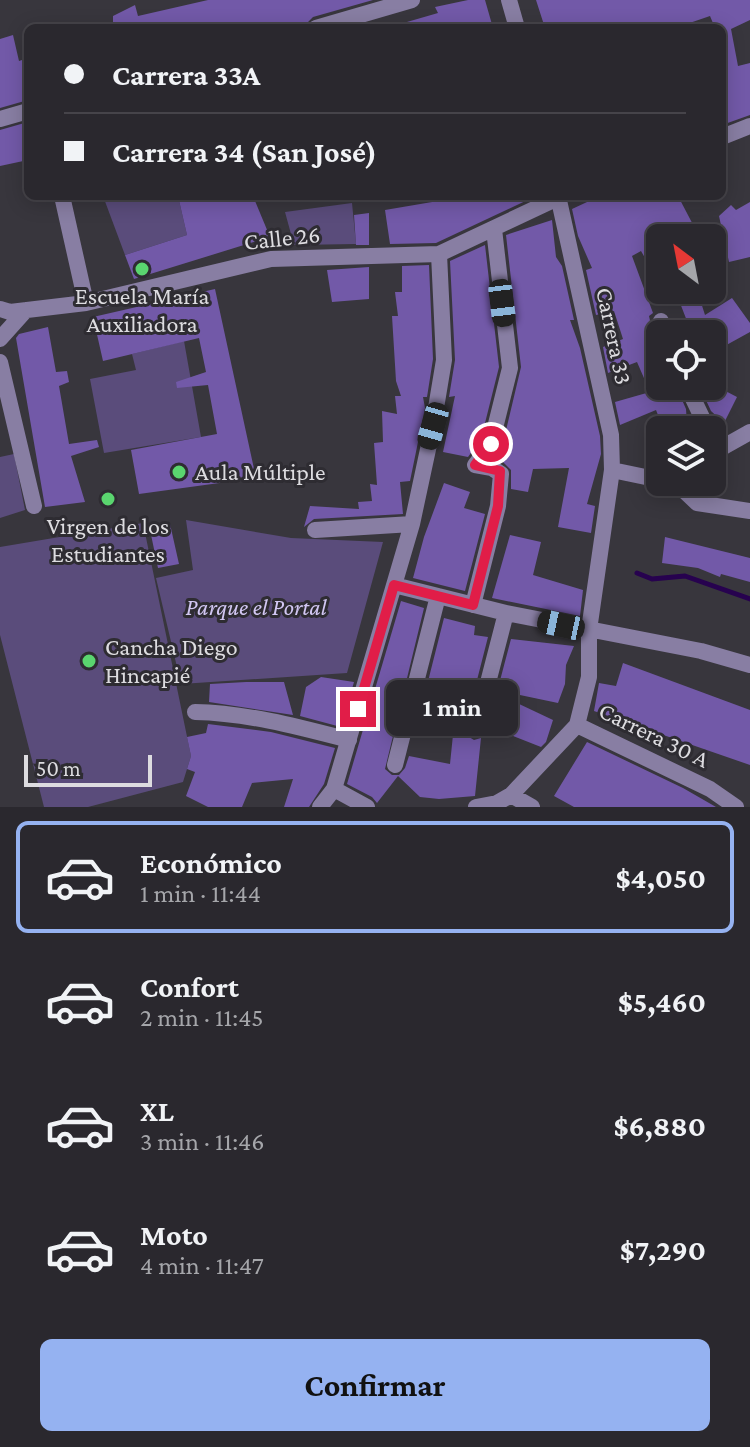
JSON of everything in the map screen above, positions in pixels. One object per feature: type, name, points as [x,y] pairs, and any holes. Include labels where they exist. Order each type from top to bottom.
[{"type":"street","points":[[330,24],[412,0]]},
{"type":"street","points":[[509,0],[516,24]]},
{"type":"street","points":[[0,119],[24,112]]},
{"type":"street","points":[[726,135],[750,126]]},
{"type":"street","points":[[63,200],[86,303]]},
{"type":"street","name":"Calle 26","points":[[0,309],[10,312],[86,303],[271,259],[439,254],[552,200]]},
{"type":"street","name":"Carrera 33","points":[[561,200],[611,435],[612,470],[589,630],[589,677],[577,725]]},
{"type":"street","points":[[473,605],[498,506],[500,471],[475,465],[491,444],[510,368],[494,229]]},
{"type":"street","points":[[320,807],[334,789],[412,524],[444,360],[439,254]]},
{"type":"street","points":[[0,339],[6,323],[26,310]]},
{"type":"street","points":[[0,362],[34,506]]},
{"type":"street","points":[[726,443],[750,432]]},
{"type":"street","points":[[612,470],[646,477]]},
{"type":"street","points":[[688,496],[697,503],[750,511]]},
{"type":"street","points":[[315,530],[412,524]]},
{"type":"street","points":[[394,585],[506,613],[655,640],[750,665]]},
{"type":"street","points":[[395,765],[438,596]]},
{"type":"street","points":[[476,729],[506,613]]},
{"type":"street","points":[[203,712],[285,724],[349,740]]},
{"type":"street","points":[[478,807],[497,803],[511,795],[577,725]]},
{"type":"street","name":"Carrera 30 A","points":[[577,725],[710,789],[736,807]]},
{"type":"street","points":[[334,789],[367,807]]},
{"type":"street","points":[[511,795],[532,807]]},
{"type":"green space","points":[[104,200],[179,200],[187,235],[125,255]]},
{"type":"green space","points":[[352,203],[356,244],[294,245],[285,212]]},
{"type":"green space","points":[[184,341],[201,437],[104,453],[90,379],[136,370],[132,354]]},
{"type":"green space","points":[[14,454],[25,510],[0,518],[0,457]]},
{"type":"green space","name":"Parque el Portal","points":[[186,520],[291,538],[383,542],[347,673],[181,684],[156,578],[193,570]]},
{"type":"green space","name":"Cancha Diego Hincapié","points":[[143,523],[191,756],[183,782],[88,807],[44,807],[0,635],[0,547]]},
{"type":"building","points":[[208,0],[373,0],[313,17],[306,24],[113,24],[113,16],[135,5],[138,16]]},
{"type":"building","points":[[485,0],[492,24],[400,24],[438,13],[435,7]]},
{"type":"building","points":[[536,0],[750,0],[750,20],[731,29],[738,66],[750,63],[750,115],[726,124],[726,24],[713,24],[710,16],[687,24],[544,24]]},
{"type":"building","points":[[13,35],[19,61],[24,59],[24,101],[0,108],[0,39]]},
{"type":"building","points":[[24,123],[24,161],[0,166],[0,130]]},
{"type":"building","points":[[179,200],[255,200],[270,237],[134,279],[125,255],[187,235]]},
{"type":"building","points":[[527,200],[436,243],[390,244],[385,210],[438,201]]},
{"type":"building","points":[[591,200],[680,200],[693,224],[646,224],[646,260],[641,251],[632,256],[646,294],[646,304],[650,304],[653,313],[649,316],[650,320],[646,320],[646,383],[637,362],[608,373],[603,347],[623,339],[614,311],[596,315],[586,270],[592,268],[578,236],[572,209]]},
{"type":"building","points":[[750,202],[750,257],[729,262],[726,224],[721,224],[719,216],[731,205],[736,210]]},
{"type":"building","points":[[369,213],[369,245],[356,245],[354,215]]},
{"type":"building","points":[[552,220],[556,257],[562,266],[574,320],[570,320],[580,348],[600,436],[601,454],[587,504],[595,506],[591,533],[558,527],[569,468],[533,469],[528,492],[511,489],[511,470],[503,462],[503,443],[521,367],[506,235]]},
{"type":"building","points":[[485,245],[499,367],[481,439],[468,457],[443,452],[455,396],[449,397],[455,360],[450,261]]},
{"type":"building","points":[[429,265],[433,359],[427,397],[423,397],[425,408],[410,481],[400,482],[403,514],[314,519],[304,527],[310,506],[359,509],[358,502],[372,501],[370,484],[377,485],[374,443],[383,442],[382,411],[397,414],[395,396],[401,396],[396,381],[392,316],[398,316],[395,292],[402,292],[402,266]]},
{"type":"building","points":[[369,267],[369,299],[332,302],[327,270]]},
{"type":"building","points":[[215,289],[256,478],[139,494],[131,450],[217,434],[208,385],[177,388],[176,382],[206,372],[199,338],[103,361],[93,317]]},
{"type":"building","points":[[732,298],[750,323],[750,332],[726,345],[726,320],[687,320],[680,304],[701,304],[705,315]]},
{"type":"building","points":[[48,327],[56,372],[67,371],[69,382],[59,386],[69,444],[97,440],[99,447],[71,456],[85,502],[45,507],[16,338],[19,334]]},
{"type":"building","points":[[726,391],[737,397],[726,419],[726,416],[716,416],[706,400],[726,400]]},
{"type":"building","points":[[646,393],[646,400],[682,400],[686,416],[658,416],[656,410],[620,425],[615,402]]},
{"type":"building","points":[[444,483],[470,492],[464,508],[485,514],[465,591],[413,578]]},
{"type":"building","points":[[170,524],[179,564],[158,568],[150,530]]},
{"type":"building","points":[[510,535],[541,542],[533,575],[583,590],[580,616],[492,598]]},
{"type":"building","points":[[665,537],[750,558],[750,582],[721,574],[720,577],[698,568],[662,563]]},
{"type":"building","points":[[401,601],[424,608],[385,769],[392,775],[399,775],[409,756],[450,764],[454,725],[419,717],[444,618],[475,626],[474,635],[488,637],[465,727],[469,737],[474,740],[481,738],[475,796],[420,797],[398,776],[377,803],[347,784]]},
{"type":"building","points":[[511,639],[574,646],[566,665],[565,684],[558,703],[501,691],[500,695],[553,720],[546,742],[541,747],[488,726]]},
{"type":"building","points":[[623,663],[750,710],[750,765],[594,711],[599,683],[616,686]]},
{"type":"building","points":[[321,677],[354,682],[341,727],[300,716],[306,687]]},
{"type":"building","points":[[284,682],[293,715],[209,702],[210,684]]},
{"type":"building","points":[[208,724],[271,732],[335,748],[324,784],[309,807],[284,807],[293,779],[252,783],[242,807],[208,807],[186,796],[195,772],[187,769],[191,756],[187,737],[206,733]]},
{"type":"building","points":[[587,742],[716,807],[574,807],[554,796]]},
{"type":"waterway","points":[[637,573],[652,579],[685,576],[750,599]]},
{"type":"place","name":"Escuela María Auxiliadora","points":[[142,269]]},
{"type":"place","name":"Aula Múltiple","points":[[179,472]]},
{"type":"place","name":"Virgen de los Estudiantes","points":[[108,499]]},
{"type":"place","name":"Cancha Diego Hincapié","points":[[89,661]]},
{"type":"route","points":[[358,709],[394,585],[473,605],[498,506],[500,471],[475,465],[491,444]]}]
